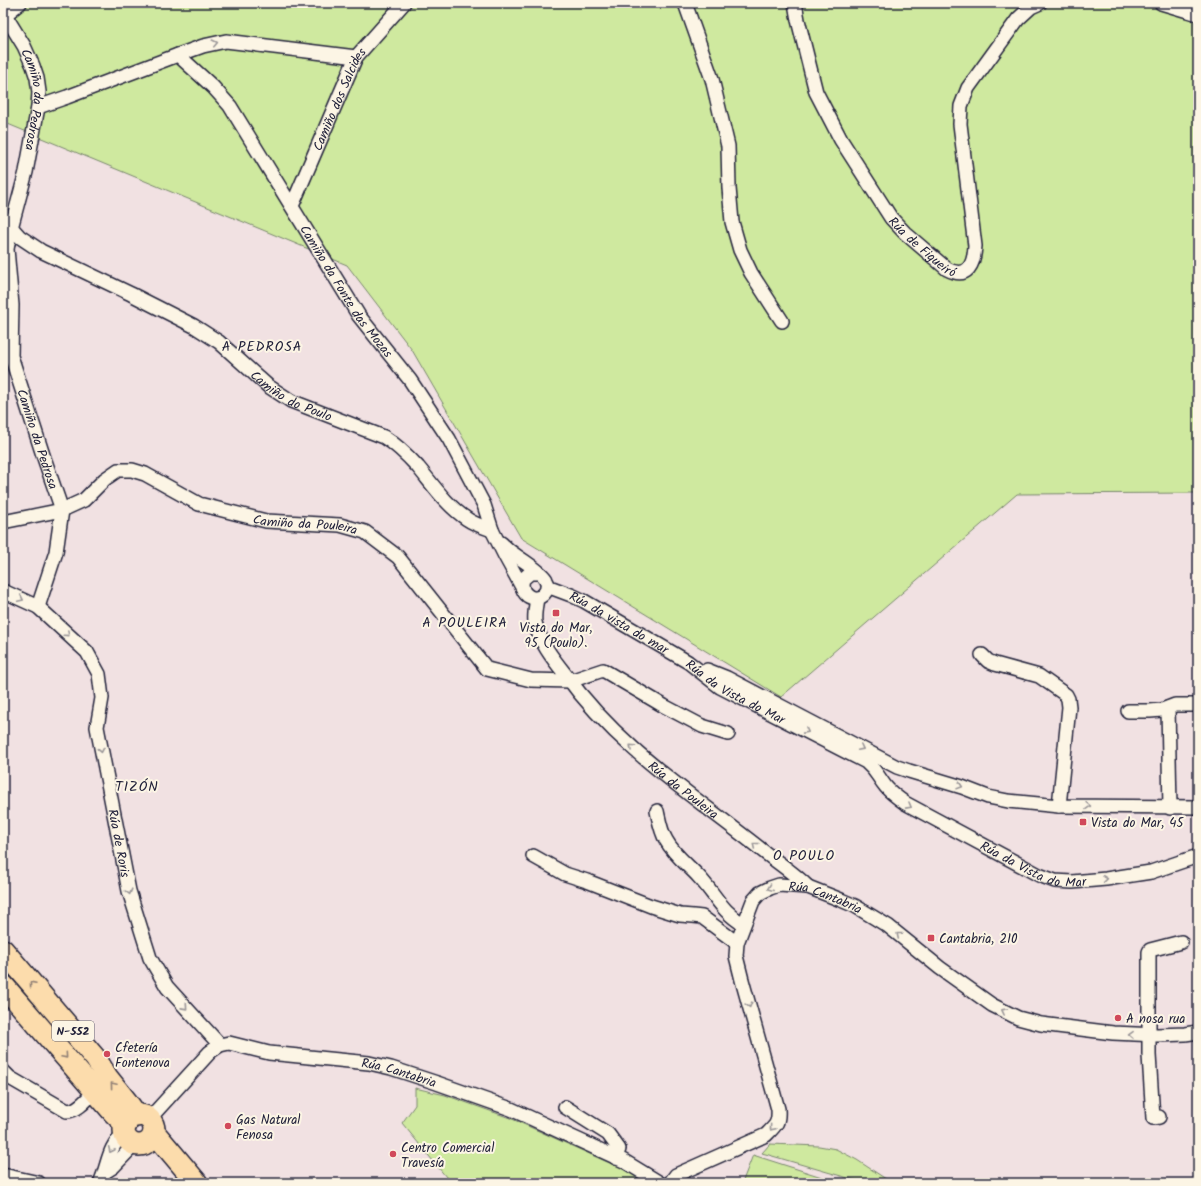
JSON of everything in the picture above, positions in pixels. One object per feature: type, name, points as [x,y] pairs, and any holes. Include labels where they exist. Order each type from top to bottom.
[{"type":"main road","name":"N-552","points":[[3,950],[96,1059],[107,1077],[127,1102],[138,1130],[161,1161],[181,1183]]},
{"type":"main road","name":"N-552","points":[[3,985],[95,1091],[197,1183]]},
{"type":"street","points":[[4,16],[20,3]]},
{"type":"street","name":"Camiño dos Salcides","points":[[292,206],[356,57],[404,3]]},
{"type":"street","points":[[687,3],[686,6],[712,79],[728,146],[729,188],[732,222],[740,250],[751,273],[782,320]]},
{"type":"street","name":"Rúa de Figueiró","points":[[795,3],[816,92],[840,140],[891,218],[905,233],[947,269],[952,272],[960,273],[966,271],[971,265],[975,246],[960,124],[961,106],[968,88],[1018,18],[1031,7],[1040,3]]},
{"type":"street","points":[[1161,3],[1198,14]]},
{"type":"street","name":"Camiño da Pedrosa","points":[[4,16],[24,46],[37,78],[39,92],[38,107],[26,172],[7,223],[7,249],[12,304],[11,356],[62,510],[56,552],[38,607]]},
{"type":"street","points":[[38,107],[203,46],[226,41],[356,57]]},
{"type":"street","name":"Camiño da Fonte das Mozas","points":[[178,55],[213,87],[230,106],[358,316],[410,380],[449,439],[484,506],[494,534],[522,587]]},
{"type":"street","name":"Camiño do Poulo","points":[[7,223],[20,237],[41,251],[132,294],[194,326],[219,342],[268,386],[291,401],[384,437],[395,444],[405,453],[440,495],[457,512],[494,534]]},
{"type":"street","name":"Camiño da Pouleira","points":[[3,522],[62,510],[84,500],[105,479],[118,470],[132,470],[146,474],[198,504],[266,521],[340,525],[365,532],[398,557],[487,669],[531,680],[570,681]]},
{"type":"street","name":"Camiño da Fonte das Mozas","points":[[494,534],[516,556],[539,573]]},
{"type":"street","points":[[533,572],[539,573],[546,578],[547,586],[544,594],[537,598],[533,598],[526,594],[522,587],[522,581],[525,576],[533,572]]},
{"type":"street","name":"Rúa da vista do mar","points":[[547,586],[571,594],[584,601],[688,662]]},
{"type":"street","name":"Rúa de Roris","points":[[3,591],[38,607],[87,652],[99,674],[102,698],[97,727],[129,891],[150,958],[168,987],[220,1045]]},
{"type":"street","name":"Rúa da Pouleira","points":[[537,598],[535,621],[541,638],[570,681],[605,721],[638,753],[678,786],[723,819],[808,887]]},
{"type":"street","points":[[982,655],[988,661],[995,664],[1039,676],[1066,695],[1069,707],[1059,806]]},
{"type":"street","name":"Rúa da Vista do Mar","points":[[688,662],[727,678],[908,771],[962,787],[988,798],[1059,806],[1170,808],[1198,807]]},
{"type":"street","name":"Rúa da Vista do Mar","points":[[688,662],[720,686],[866,762],[874,769],[891,793],[905,803],[1039,875],[1055,881],[1072,882],[1106,879],[1151,872],[1198,856]]},
{"type":"street","points":[[570,681],[603,670],[664,706],[702,726],[728,734]]},
{"type":"street","points":[[1128,711],[1162,710],[1175,705],[1198,705]]},
{"type":"street","points":[[1168,708],[1170,808]]},
{"type":"street","points":[[884,760],[884,785]]},
{"type":"street","points":[[657,811],[665,839],[671,848],[700,878],[724,910],[734,919],[743,924]]},
{"type":"street","points":[[533,856],[565,874],[651,906],[680,915],[702,917],[736,942]]},
{"type":"street","name":"Rúa Cantabria","points":[[670,1183],[676,1175],[766,1135],[775,1125],[778,1118],[778,1109],[736,956],[736,942],[753,901],[760,893],[778,885],[808,887],[848,903],[883,923],[940,968],[992,1005],[1018,1018],[1041,1024],[1113,1033],[1171,1035],[1198,1032]]},
{"type":"street","points":[[1159,1117],[1153,1118],[1149,1055],[1149,952],[1150,950],[1181,942]]},
{"type":"street","name":"Rúa Cantabria","points":[[220,1045],[229,1043],[269,1053],[369,1063],[391,1068],[511,1109],[624,1161],[660,1183]]},
{"type":"street","points":[[103,1177],[106,1163],[116,1141],[138,1130],[210,1052],[220,1045]]},
{"type":"street","points":[[3,1071],[10,1078],[67,1111],[76,1109],[95,1091]]},
{"type":"street","points":[[565,1107],[608,1134],[619,1149],[616,1158]]},
{"type":"street","points":[[6,1178],[39,1183]]},
{"type":"green space","points":[[3,3],[1198,3],[1198,493],[1017,494],[781,697],[521,538],[412,350],[347,265],[3,122]]},
{"type":"green space","points":[[415,1088],[445,1095],[510,1118],[614,1165],[628,1167],[654,1183],[451,1183],[402,1123],[415,1105]]},
{"type":"green space","points":[[770,1144],[819,1146],[836,1149],[857,1160],[892,1183],[865,1183],[762,1153]]},
{"type":"green space","points":[[753,1155],[828,1179],[827,1183],[742,1183]]},
{"type":"place","name":"Vista do Mar, 95 (Poulo).","points":[[556,613]]},
{"type":"place","name":"Vista do Mar, 45","points":[[1083,822]]},
{"type":"place","name":"Cantabria, 210","points":[[931,938]]},
{"type":"place","name":"A nosa rua","points":[[1118,1018]]},
{"type":"place","name":"Cfetería Fontenova","points":[[107,1054]]},
{"type":"place","name":"Gas Natural Fenosa","points":[[228,1126]]},
{"type":"place","name":"Centro Comercial Travesía","points":[[393,1154]]},
{"type":"district","name":"A PEDROSA","points":[[262,346]]},
{"type":"district","name":"A POULEIRA","points":[[465,622]]},
{"type":"district","name":"TIZÓN","points":[[137,786]]},
{"type":"district","name":"O POULO","points":[[804,855]]}]
